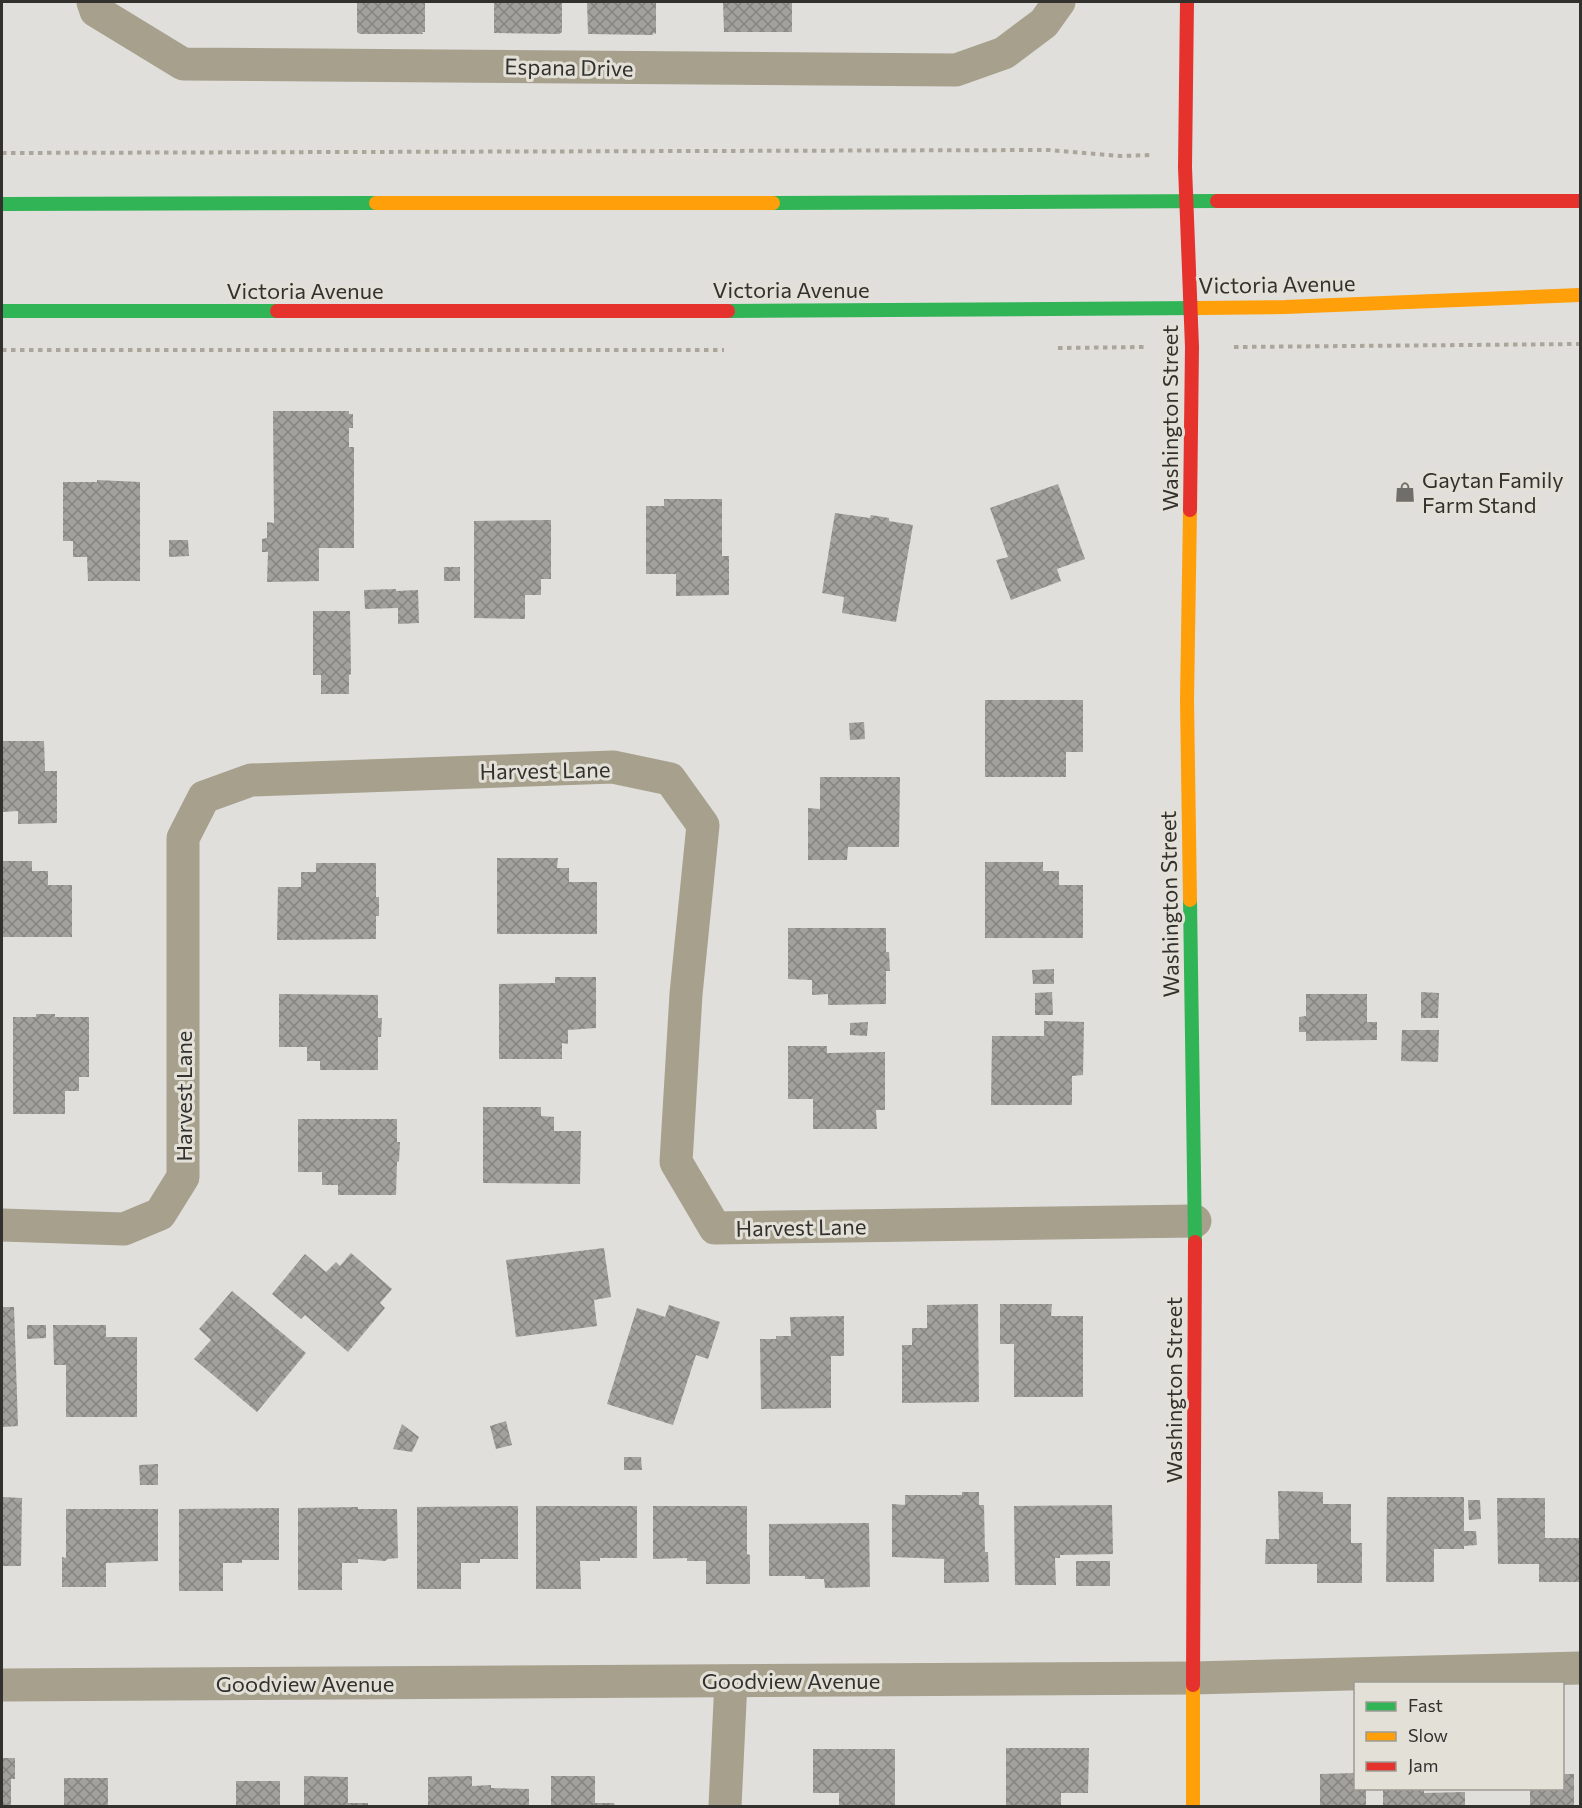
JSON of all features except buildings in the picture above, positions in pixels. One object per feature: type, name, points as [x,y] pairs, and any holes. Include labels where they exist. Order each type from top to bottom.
[{"type":"main road","name":"Washington Street","points":[[1187,2],[1185,154],[1192,347],[1187,700],[1195,1221],[1193,1806]]},
{"type":"main road","points":[[2,204],[1581,201]]},
{"type":"main road","name":"Victoria Avenue","points":[[2,311],[827,311],[1285,306],[1581,295]]},
{"type":"street","name":"Espana Drive","points":[[94,6],[183,64],[956,70],[1004,53],[1051,12]]},
{"type":"street","name":"Harvest Lane","points":[[2,1225],[124,1229],[160,1214],[183,1178],[183,838],[204,796],[251,780],[613,767],[670,779],[703,825],[686,994],[676,1162],[715,1228],[1195,1221]]},
{"type":"street","name":"Goodview Avenue","points":[[2,1685],[1193,1678],[1581,1668]]},
{"type":"street","points":[[725,1806],[731,1681]]},
{"type":"path","points":[[2,153],[1049,150],[1120,156],[1185,154]]},
{"type":"path","points":[[1234,347],[1581,344]]},
{"type":"traffic: fast","points":[[773,203],[1217,201]]},
{"type":"traffic: fast","points":[[2,204],[376,203]]},
{"type":"traffic: fast","points":[[728,311],[1200,308]]},
{"type":"traffic: fast","points":[[2,311],[277,311]]},
{"type":"traffic: fast","points":[[1190,900],[1195,1242]]},
{"type":"traffic: slow","points":[[376,203],[773,203]]},
{"type":"traffic: slow","points":[[1200,308],[1285,307],[1580,295]]},
{"type":"traffic: slow","points":[[1190,510],[1187,700],[1190,900]]},
{"type":"traffic: slow","points":[[1193,1685],[1193,1806]]},
{"type":"traffic: jam","points":[[1187,2],[1185,167],[1192,347],[1190,510]]},
{"type":"traffic: jam","points":[[1217,201],[1580,201]]},
{"type":"traffic: jam","points":[[277,311],[728,311]]},
{"type":"traffic: jam","points":[[1193,1685],[1195,1242]]},
{"type":"place","name":"Gaytan Family Farm Stand","points":[[1405,492]]}]
